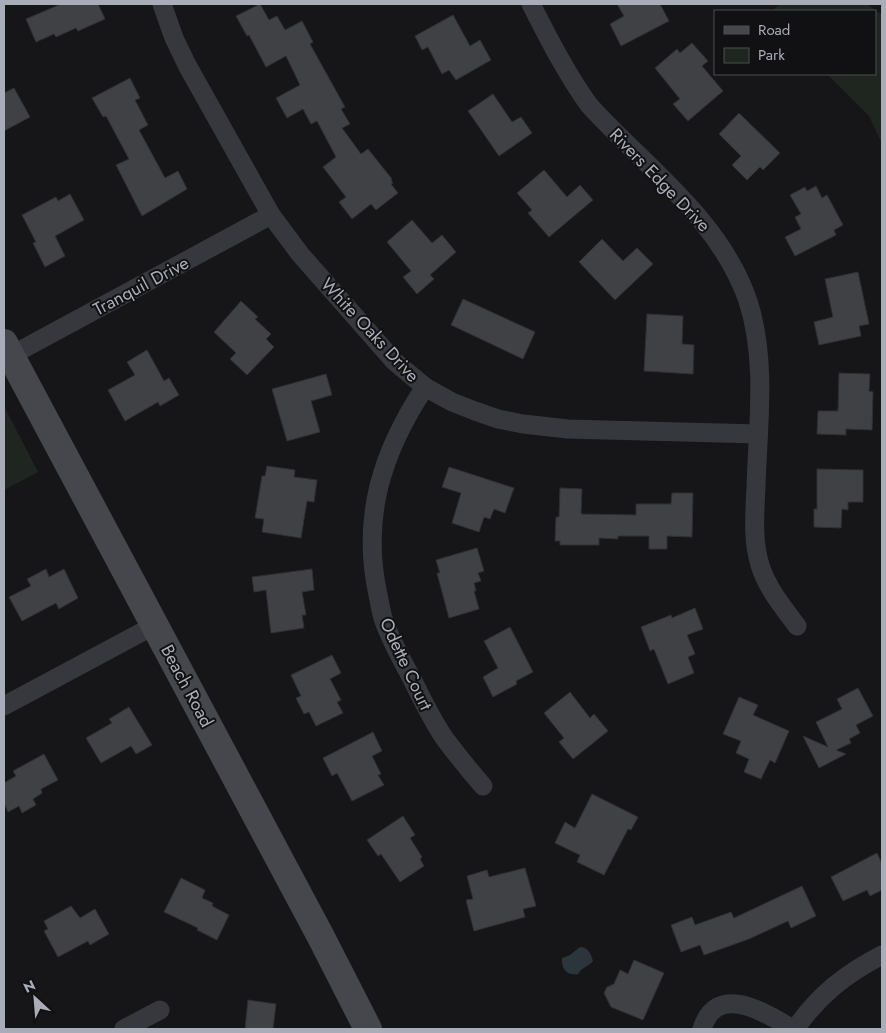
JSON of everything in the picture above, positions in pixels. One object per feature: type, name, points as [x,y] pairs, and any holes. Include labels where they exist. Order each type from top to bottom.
[{"type":"street","name":"White Oaks Drive","points":[[162,4],[174,38],[187,65],[271,215],[300,254],[372,337],[394,361],[425,387],[452,402],[475,411],[498,419],[523,424],[568,429],[758,434]]},
{"type":"street","name":"Rivers Edge Drive","points":[[531,4],[570,77],[589,105],[702,221],[717,240],[742,286],[748,302],[758,354],[760,396],[754,537],[756,552],[766,582],[797,626]]},
{"type":"street","name":"Tranquil Drive","points":[[7,350],[271,215]]},
{"type":"street","name":"Beach Road","points":[[7,350],[322,937],[368,1029]]},
{"type":"street","name":"Odette Court","points":[[425,387],[399,432],[378,484],[372,541],[374,575],[384,620],[403,663],[446,740],[483,786]]},
{"type":"street","points":[[4,706],[155,625]]},
{"type":"street","points":[[702,1029],[707,1016],[717,1008],[726,1003],[736,1003],[768,1015],[794,1029],[816,1002],[836,984],[882,955]]},
{"type":"street","points":[[124,1029],[160,1010]]},
{"type":"green space","points":[[781,4],[867,4],[875,10],[772,10]]},
{"type":"green space","points":[[876,11],[882,15],[882,144],[869,116],[828,75],[876,75]]},
{"type":"green space","points":[[4,406],[38,472],[4,490]]},
{"type":"shaded area","points":[[580,947],[583,947],[590,953],[593,961],[578,974],[568,973],[564,968],[562,958],[570,955]]},
{"type":"building","points":[[61,4],[98,4],[105,19],[78,31],[76,28],[56,37],[54,34],[36,42],[26,19]]},
{"type":"building","points":[[260,4],[269,20],[277,16],[285,30],[302,21],[313,42],[310,44],[345,107],[341,109],[350,124],[342,128],[361,154],[368,149],[392,179],[393,183],[391,184],[398,193],[376,210],[371,204],[352,219],[339,202],[346,197],[323,167],[336,157],[317,121],[311,124],[303,109],[287,118],[276,98],[300,85],[286,56],[266,67],[249,35],[247,36],[236,16]]},
{"type":"building","points":[[617,4],[660,4],[669,21],[621,46],[610,24],[624,16]]},
{"type":"building","points":[[453,15],[470,46],[480,40],[491,60],[456,80],[449,70],[442,74],[428,47],[422,50],[415,36]]},
{"type":"building","points":[[692,43],[708,61],[702,66],[723,91],[688,121],[673,104],[680,99],[655,68],[677,49],[680,53]]},
{"type":"building","points":[[130,78],[140,98],[135,100],[148,125],[139,130],[165,178],[178,171],[187,189],[142,216],[116,165],[129,159],[106,116],[103,117],[92,98]]},
{"type":"building","points":[[14,88],[30,117],[4,131],[4,93]]},
{"type":"building","points":[[493,94],[512,122],[521,117],[532,133],[499,156],[468,111]]},
{"type":"building","points":[[739,113],[780,153],[763,170],[760,167],[747,180],[732,165],[741,156],[719,134]]},
{"type":"building","points":[[544,170],[567,197],[580,185],[593,200],[549,237],[528,213],[532,210],[517,193]]},
{"type":"building","points":[[816,186],[822,198],[827,195],[843,225],[834,230],[836,235],[795,256],[785,237],[801,229],[795,217],[801,214],[790,195],[805,187],[807,191]]},
{"type":"building","points":[[70,194],[84,220],[55,236],[65,256],[45,267],[33,243],[36,242],[22,215],[56,197],[58,201]]},
{"type":"building","points":[[412,220],[432,243],[442,235],[456,252],[430,275],[434,279],[417,294],[403,277],[411,271],[387,242]]},
{"type":"building","points":[[602,239],[623,261],[637,248],[653,264],[615,300],[579,262]]},
{"type":"building","points":[[858,272],[869,324],[859,326],[861,336],[819,345],[814,322],[833,317],[825,279]]},
{"type":"building","points":[[463,299],[535,332],[523,359],[451,325]]},
{"type":"building","points":[[241,301],[258,317],[255,319],[271,334],[266,339],[274,347],[247,375],[230,359],[236,353],[214,332]]},
{"type":"building","points":[[647,314],[683,316],[682,344],[694,345],[693,374],[644,371]]},
{"type":"building","points":[[147,350],[164,381],[169,378],[179,395],[160,406],[158,402],[125,421],[108,390],[135,375],[127,362]]},
{"type":"building","points":[[839,373],[870,374],[869,391],[873,392],[872,430],[846,429],[846,435],[817,434],[818,411],[838,411]]},
{"type":"building","points":[[326,374],[332,395],[311,401],[320,432],[287,441],[272,389]]},
{"type":"building","points":[[267,466],[295,470],[294,477],[317,480],[314,502],[307,501],[301,538],[262,532],[264,519],[255,518],[262,476],[265,476]]},
{"type":"building","points":[[449,467],[514,488],[505,513],[494,509],[490,519],[484,517],[479,532],[452,523],[461,493],[442,487]]},
{"type":"building","points":[[817,469],[863,470],[863,502],[848,502],[848,510],[842,509],[841,528],[814,527],[814,509],[817,509]]},
{"type":"building","points":[[560,488],[582,489],[581,514],[636,515],[636,504],[671,504],[672,493],[693,493],[692,537],[667,536],[667,549],[649,549],[649,536],[618,536],[618,539],[599,538],[599,545],[560,545],[560,541],[555,541],[556,517],[559,517]]},
{"type":"building","points":[[477,548],[484,571],[478,573],[481,581],[474,583],[476,591],[474,591],[479,609],[449,618],[437,573],[440,573],[436,560]]},
{"type":"building","points":[[46,569],[49,577],[64,569],[78,598],[59,609],[56,603],[22,621],[9,597],[31,586],[27,579]]},
{"type":"building","points":[[312,569],[314,590],[302,592],[306,615],[302,615],[304,628],[271,633],[266,590],[254,592],[252,577]]},
{"type":"building","points":[[695,608],[703,629],[687,635],[695,654],[688,657],[694,673],[668,684],[654,649],[650,651],[641,627],[671,615],[672,618]]},
{"type":"building","points":[[510,627],[533,672],[516,681],[517,684],[493,697],[483,677],[498,668],[484,641]]},
{"type":"building","points":[[332,655],[341,673],[330,679],[341,700],[337,702],[343,713],[316,726],[309,712],[304,714],[296,698],[301,696],[291,675]]},
{"type":"building","points":[[858,688],[873,716],[856,725],[860,733],[849,739],[851,743],[836,750],[846,754],[819,768],[803,736],[828,747],[816,722],[842,709],[837,699]]},
{"type":"building","points":[[570,692],[590,718],[594,714],[608,731],[573,759],[559,742],[564,738],[544,713]]},
{"type":"building","points":[[739,697],[758,705],[753,715],[789,731],[775,763],[770,760],[761,779],[744,772],[749,759],[736,753],[741,741],[723,734]]},
{"type":"building","points":[[129,707],[152,745],[136,754],[131,746],[101,763],[86,738],[112,723],[109,719]]},
{"type":"building","points":[[373,732],[382,751],[372,756],[381,774],[378,775],[384,785],[352,801],[337,773],[332,776],[323,758]]},
{"type":"building","points":[[44,754],[58,780],[41,789],[42,793],[33,799],[36,805],[22,813],[19,806],[8,812],[4,803],[4,783],[16,776],[13,771]]},
{"type":"building","points":[[592,794],[638,817],[631,830],[628,829],[604,875],[577,862],[580,855],[555,843],[565,822],[575,828]]},
{"type":"building","points":[[403,816],[415,835],[410,838],[422,857],[420,859],[424,866],[400,882],[381,854],[378,856],[367,840]]},
{"type":"building","points":[[877,853],[882,864],[882,890],[870,896],[867,890],[843,901],[831,877]]},
{"type":"building","points":[[525,868],[536,906],[523,909],[525,917],[474,931],[466,900],[473,899],[467,876],[487,870],[489,877]]},
{"type":"building","points":[[181,878],[205,890],[202,898],[213,903],[212,906],[229,915],[217,940],[197,930],[198,928],[164,912]]},
{"type":"building","points":[[802,886],[816,916],[791,928],[788,921],[749,939],[704,955],[700,945],[681,952],[671,925],[692,917],[695,925],[731,912],[734,918]]},
{"type":"building","points":[[71,906],[80,918],[95,909],[109,934],[90,945],[88,941],[58,957],[44,931],[48,929],[44,921]]},
{"type":"building","points":[[634,960],[664,973],[643,1020],[611,1007],[604,993],[607,987],[614,984],[620,970],[628,974]]},
{"type":"building","points":[[248,1000],[276,1004],[273,1029],[245,1029]]}]
